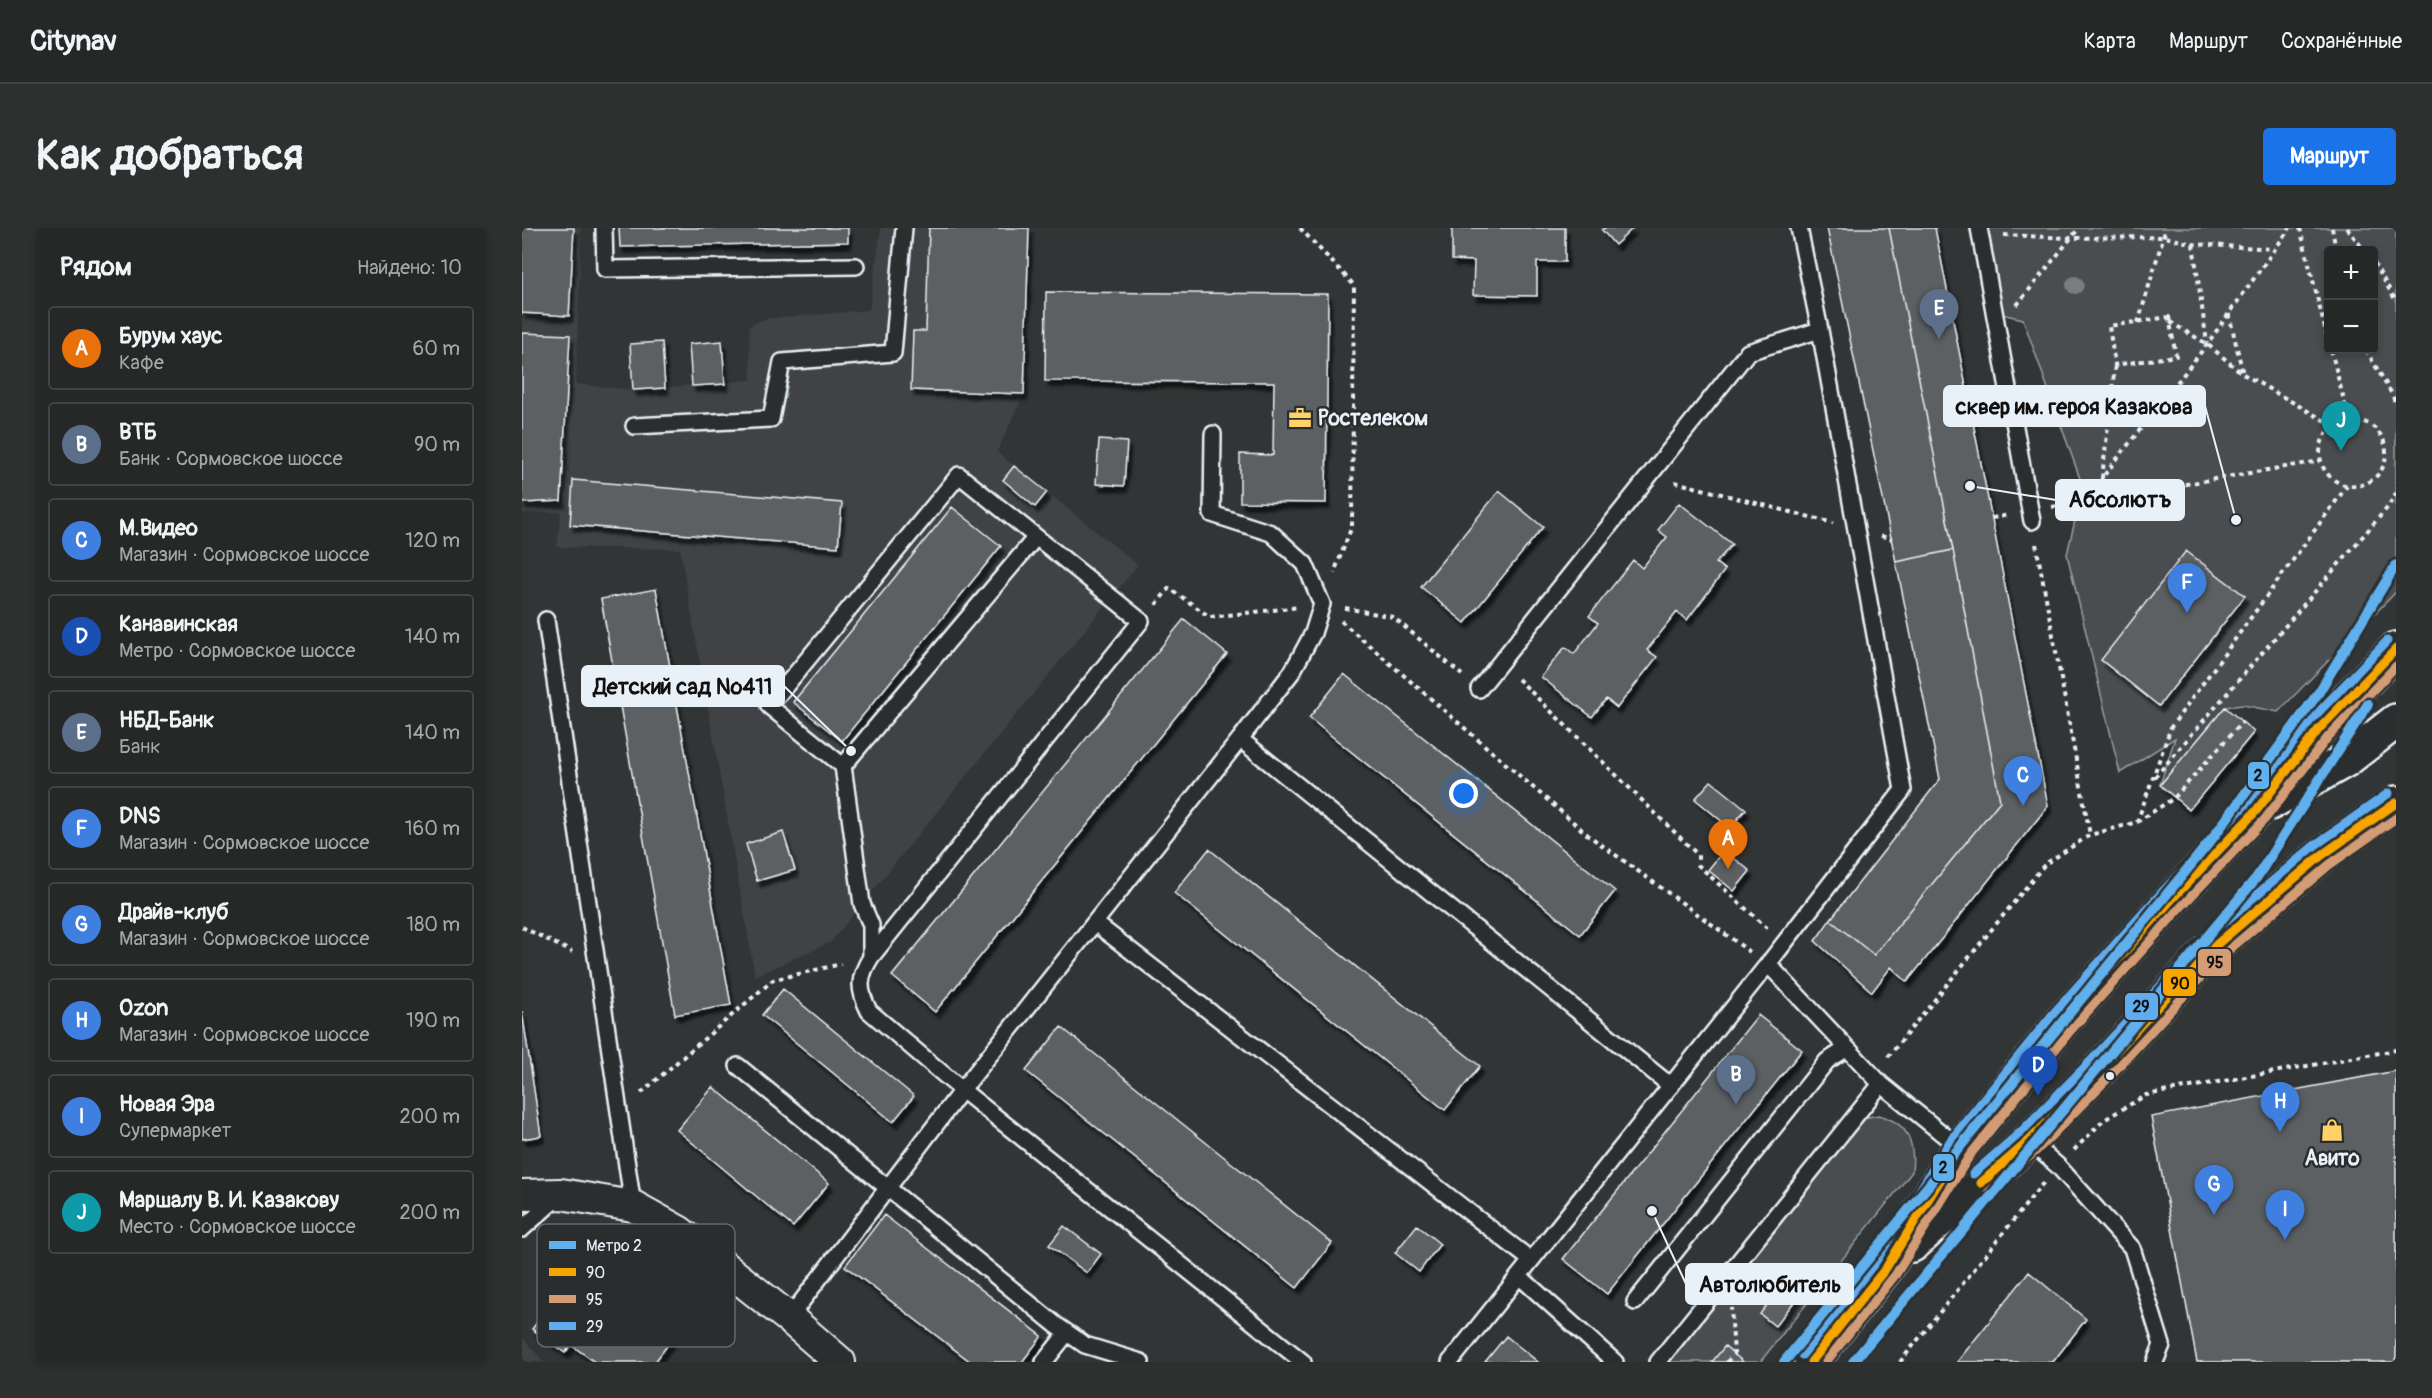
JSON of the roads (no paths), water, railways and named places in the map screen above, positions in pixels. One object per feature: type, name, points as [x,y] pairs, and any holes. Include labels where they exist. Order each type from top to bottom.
[{"type":"main road","points":[[1811,1362],[1886,1268],[1960,1148],[2062,1022],[2172,898],[2256,812],[2319,729],[2396,649]]},
{"type":"main road","points":[[2256,812],[2346,760],[2396,721]]},
{"type":"main road","points":[[1886,1268],[2030,1141],[2099,1071],[2209,951],[2322,855],[2394,812]]},
{"type":"street","points":[[522,1196],[561,1194],[633,1206],[666,1224]]},
{"type":"street","points":[[735,1275],[840,1362]]},
{"type":"lane","points":[[604,228],[604,269],[856,266]]},
{"type":"lane","points":[[634,426],[771,419],[782,362],[893,353],[904,228]]},
{"type":"lane","points":[[1450,1362],[1784,944],[1903,790],[1820,330],[1799,228]]},
{"type":"lane","points":[[1979,231],[2032,520]]},
{"type":"lane","points":[[1479,689],[1748,352],[1820,330]]},
{"type":"lane","points":[[789,1318],[886,1187],[1292,672],[1313,633],[1322,604],[1305,564],[1271,533],[1212,514],[1213,434]]},
{"type":"lane","points":[[871,957],[871,925],[862,904],[843,766],[769,706],[960,476],[1141,621],[871,957],[864,969],[861,992],[869,1011],[962,1090],[1303,1362]]},
{"type":"lane","points":[[843,766],[1036,537]]},
{"type":"lane","points":[[546,620],[633,1206]]},
{"type":"lane","points":[[1240,739],[1671,1086]]},
{"type":"lane","points":[[1095,923],[1531,1260]]},
{"type":"lane","points":[[1768,964],[1877,1080],[1960,1148]]},
{"type":"lane","points":[[1635,1302],[1827,1061],[1846,1049]]},
{"type":"lane","points":[[738,1066],[1067,1333],[1085,1345],[1141,1362]]},
{"type":"lane","points":[[1659,1362],[1730,1274],[1877,1080]]},
{"type":"lane","points":[[2030,1141],[2058,1166],[2132,1248],[2162,1345],[2164,1362]]},
{"type":"lane","points":[[522,1229],[561,1194]]},
{"type":"lane","points":[[1519,1276],[1615,1362]]},
{"type":"lane","points":[[1044,1362],[1067,1333]]},
{"type":"lane","points":[[2155,1362],[2162,1345]]},
{"type":"metro line","name":"2","points":[[1784,1362],[2212,839],[2319,692],[2396,565]]},
{"type":"metro line","name":"2","points":[[1853,1362],[2257,877],[2368,704]]},
{"type":"place","name":"НБД-Банк","points":[[1939,339]]},
{"type":"place","name":"Ростелеком","points":[[1300,418]]},
{"type":"place","name":"Маршалу В. И. Казакову","points":[[2341,451]]},
{"type":"place","name":"Абсолютъ","points":[[1970,486]]},
{"type":"place","name":"сквер им. героя Казакова","points":[[2236,520]]},
{"type":"place","name":"DNS","points":[[2187,613]]},
{"type":"place","name":"Детский сад №411","points":[[851,751]]},
{"type":"place","name":"М.Видео","points":[[2023,806]]},
{"type":"place","name":"Бурум хаус","points":[[1728,869]]},
{"type":"place","name":"Канавинская","points":[[2038,1096]]},
{"type":"place","name":"ВТБ","points":[[1736,1105]]},
{"type":"place","name":"Авито","points":[[2332,1130]]},
{"type":"place","name":"Ozon","points":[[2280,1132]]},
{"type":"place","name":"Автолюбитель","points":[[1652,1211]]},
{"type":"place","name":"Драйв-клуб","points":[[2214,1215]]},
{"type":"place","name":"Новая Эра","points":[[2285,1240]]}]
